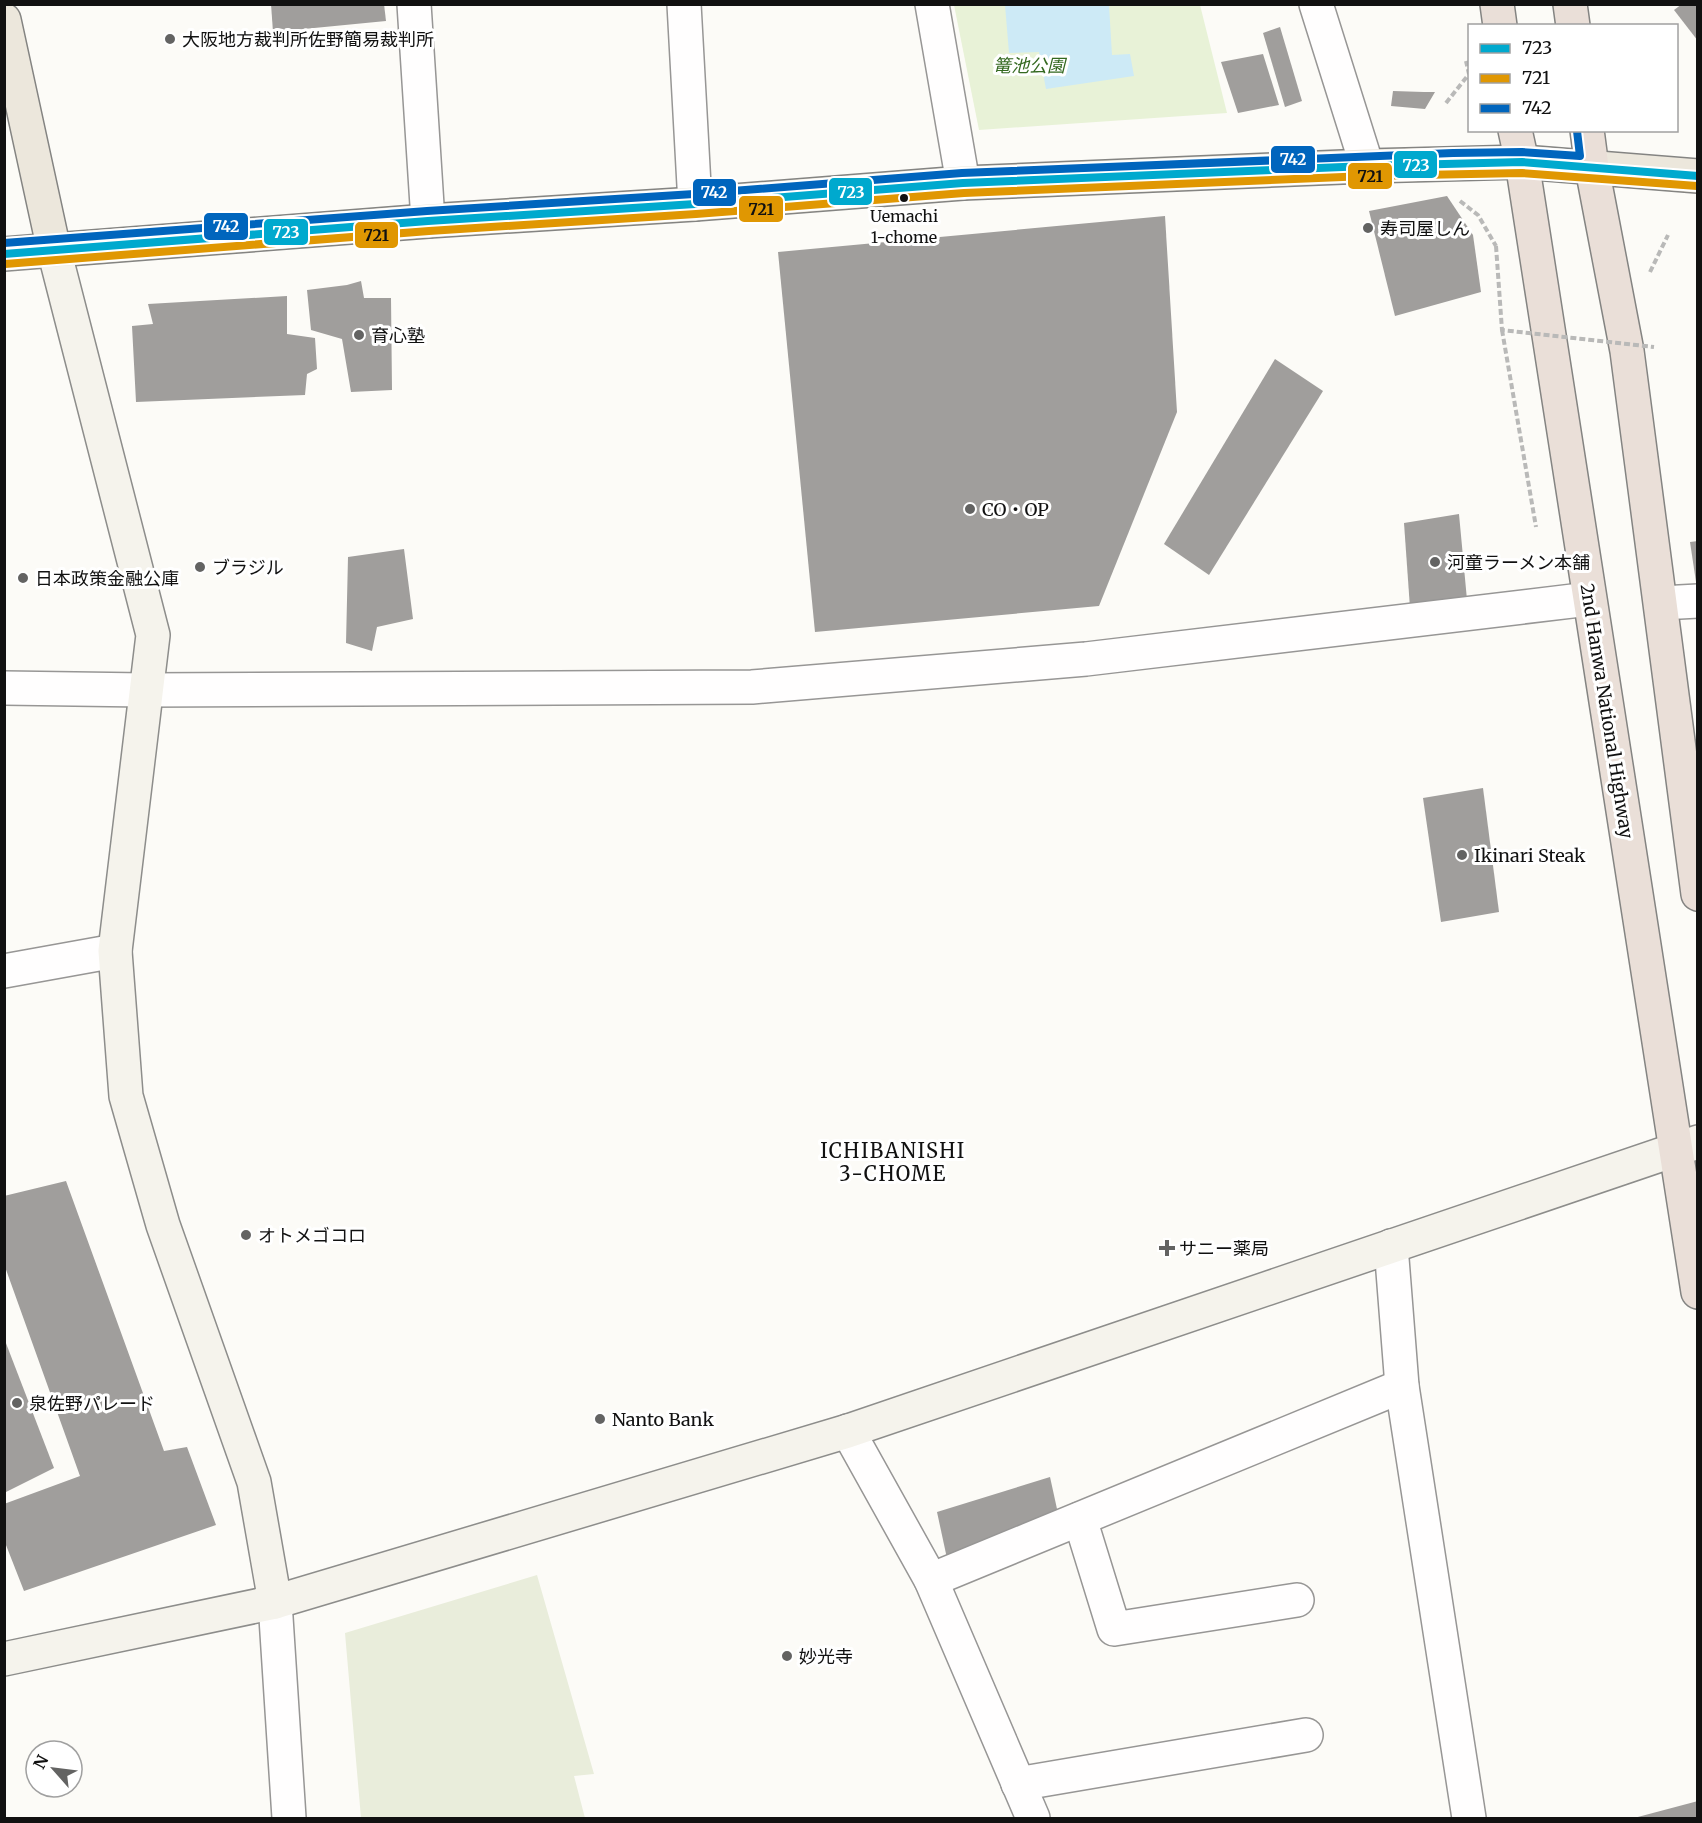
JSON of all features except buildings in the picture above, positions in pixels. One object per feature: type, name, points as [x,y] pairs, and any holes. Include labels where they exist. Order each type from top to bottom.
[{"type":"highway","points":[[1497,4],[1500,24]]},
{"type":"highway","points":[[1570,4],[1573,24]]},
{"type":"highway","name":"2nd Hanwa National Highway","points":[[1515,132],[1522,162],[1588,598],[1686,1146],[1698,1292]]},
{"type":"highway","points":[[1587,132],[1627,351],[1698,894]]},
{"type":"main road","points":[[4,20],[54,250],[963,183],[1367,166],[1522,162],[1698,176]]},
{"type":"street","points":[[414,4],[428,221]]},
{"type":"street","points":[[684,4],[695,204]]},
{"type":"street","points":[[932,4],[963,183]]},
{"type":"street","points":[[1316,4],[1367,166]]},
{"type":"street","points":[[4,254],[54,250],[153,635],[116,951],[126,1096],[164,1225],[254,1482],[275,1602],[289,1818]]},
{"type":"street","points":[[4,688],[145,690],[752,687],[1086,659],[1588,598]]},
{"type":"street","points":[[1661,603],[1698,601]]},
{"type":"street","points":[[4,971],[116,951]]},
{"type":"street","points":[[4,1659],[275,1602],[848,1431],[1686,1146]]},
{"type":"street","points":[[1391,1246],[1402,1386],[1469,1818]]},
{"type":"street","points":[[931,1581],[1402,1386]]},
{"type":"street","points":[[848,1431],[931,1581],[1033,1818]]},
{"type":"street","points":[[1080,1519],[1114,1629],[1297,1600]]},
{"type":"street","points":[[1018,1784],[1306,1735]]},
{"type":"path","points":[[1466,61],[1468,68]]},
{"type":"path","points":[[1446,103],[1468,76]]},
{"type":"path","points":[[1460,201],[1478,215],[1496,246],[1502,330],[1536,527]]},
{"type":"path","points":[[1650,270],[1668,235]]},
{"type":"path","points":[[1502,330],[1654,347]]},
{"type":"green space","name":"篭池公園","points":[[954,5],[1200,5],[1227,113],[979,130]]},
{"type":"green space","points":[[537,1575],[594,1774],[574,1776],[585,1818],[361,1818],[345,1633]]},
{"type":"water","points":[[1005,5],[1109,5],[1112,55],[1130,54],[1134,76],[1046,89],[1039,52],[1009,53]]},
{"type":"transit line","name":"742","points":[[4,243],[962,173],[1453,153],[1522,152],[1580,156],[1577,132]]},
{"type":"transit line","name":"723","points":[[4,254],[963,183],[1367,166],[1522,162],[1698,176]]},
{"type":"transit line","name":"721","points":[[5,264],[964,193],[1367,176],[1522,173],[1697,186]]},
{"type":"place","name":"大阪地方裁判所佐野簡易裁判所","points":[[170,39]]},
{"type":"place","name":"Uemachi 1-chome","points":[[904,198]]},
{"type":"place","name":"寿司屋しん","points":[[1368,228]]},
{"type":"place","name":"育心塾","points":[[359,335]]},
{"type":"place","name":"CO・OP","points":[[970,509]]},
{"type":"place","name":"河童ラーメン本舗","points":[[1435,562]]},
{"type":"place","name":"ブラジル","points":[[200,567]]},
{"type":"place","name":"日本政策金融公庫","points":[[23,578]]},
{"type":"place","name":"Ikinari Steak","points":[[1462,855]]},
{"type":"place","name":"オトメゴコロ","points":[[246,1235]]},
{"type":"place","name":"サニー薬局","points":[[1167,1248]]},
{"type":"place","name":"泉佐野パレード","points":[[17,1403]]},
{"type":"place","name":"Nanto Bank","points":[[600,1419]]},
{"type":"place","name":"妙光寺","points":[[787,1656]]},
{"type":"district","name":"ICHIBANISHI 3-CHOME","points":[[893,1162]]}]
